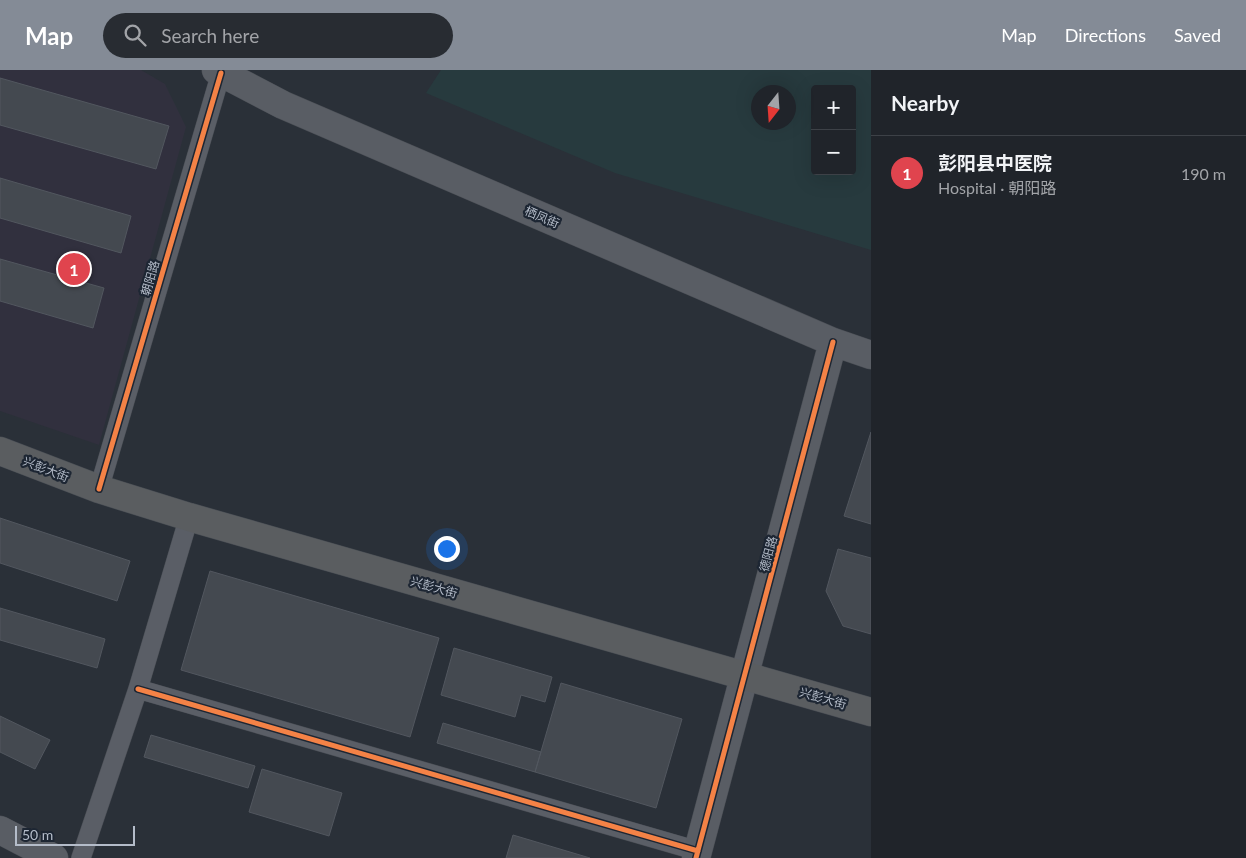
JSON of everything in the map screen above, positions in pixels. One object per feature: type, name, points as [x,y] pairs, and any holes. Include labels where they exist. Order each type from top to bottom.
[{"type":"highway","name":"兴彭大街","points":[[0,451],[98,489],[189,517],[871,712]]},
{"type":"main road","name":"栖凤街","points":[[219,71],[283,105],[833,342],[871,355]]},
{"type":"main road","name":"德阳路","points":[[697,854],[746,676],[833,342]]},
{"type":"main road","points":[[0,830],[54,858]]},
{"type":"street","name":"朝阳路","points":[[98,489],[219,71]]},
{"type":"street","points":[[80,858],[138,689],[189,517]]},
{"type":"street","points":[[138,689],[697,854]]},
{"type":"shaded area","points":[[0,70],[141,70],[165,84],[186,127],[99,445],[0,411]]},
{"type":"green space","points":[[441,70],[871,70],[871,250],[615,173],[426,93]]},
{"type":"building","points":[[0,78],[169,126],[156,169],[0,125]]},
{"type":"building","points":[[0,178],[131,216],[121,253],[0,218]]},
{"type":"building","points":[[0,259],[104,288],[93,328],[0,301]]},
{"type":"building","points":[[871,432],[871,524],[844,516]]},
{"type":"building","points":[[0,518],[130,561],[117,601],[0,563]]},
{"type":"building","points":[[838,549],[871,558],[871,634],[843,626],[826,591]]},
{"type":"building","points":[[210,571],[439,638],[410,737],[181,670]]},
{"type":"building","points":[[0,608],[105,639],[97,668],[0,640]]},
{"type":"building","points":[[454,648],[552,677],[545,702],[521,695],[515,717],[441,695]]},
{"type":"building","points":[[561,683],[682,719],[656,808],[535,772]]},
{"type":"building","points":[[0,716],[50,740],[35,769],[0,752]]},
{"type":"building","points":[[443,723],[541,752],[535,772],[437,743]]},
{"type":"building","points":[[151,735],[255,766],[248,788],[144,757]]},
{"type":"building","points":[[262,769],[342,793],[329,836],[249,812]]},
{"type":"building","points":[[513,835],[590,858],[506,858]]},
{"type":"cycle path","points":[[99,489],[221,73]]},
{"type":"cycle path","points":[[696,858],[833,342]]},
{"type":"cycle path","points":[[138,689],[698,851]]},
{"type":"place","name":"彭阳县中医院","points":[[74,269]]}]
